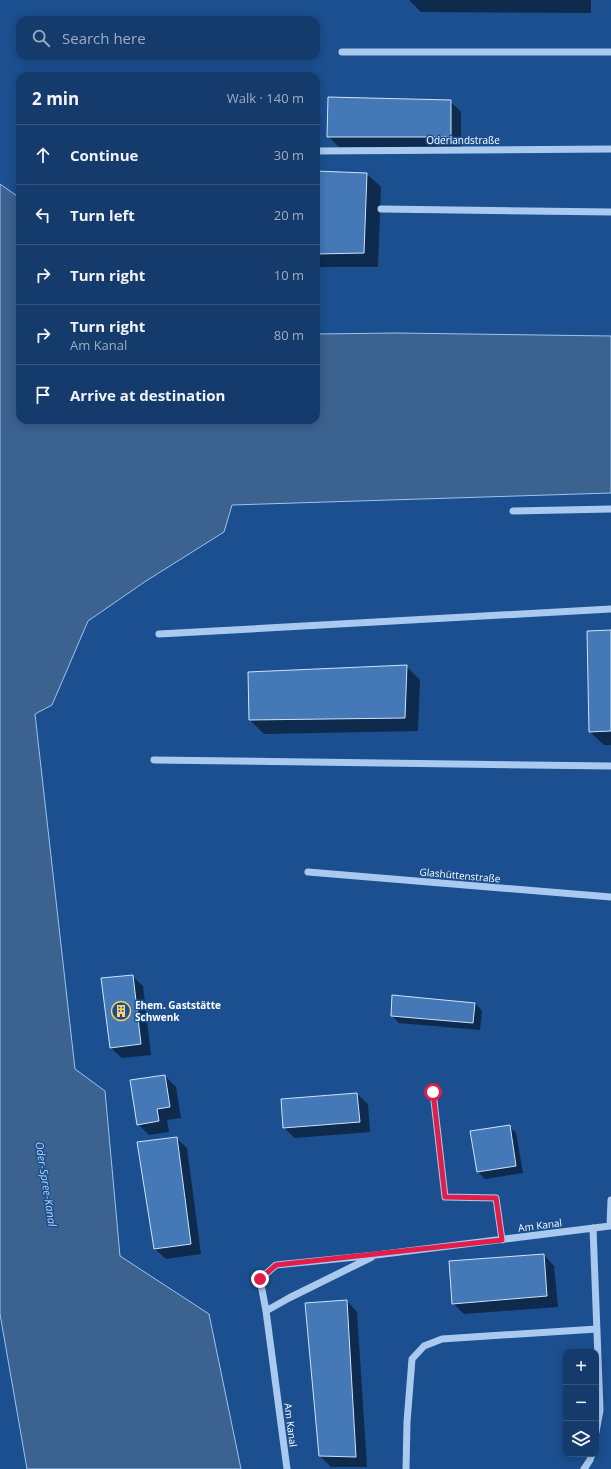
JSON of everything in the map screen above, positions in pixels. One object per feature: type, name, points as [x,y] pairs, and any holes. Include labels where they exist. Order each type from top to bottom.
[{"type":"street","points":[[342,52],[611,52]]},
{"type":"street","name":"Oderlandstraße","points":[[320,151],[611,150]]},
{"type":"street","points":[[381,209],[611,212]]},
{"type":"street","points":[[513,511],[611,509]]},
{"type":"street","points":[[159,634],[611,609]]},
{"type":"street","points":[[154,760],[611,766]]},
{"type":"street","name":"Glashüttenstraße","points":[[308,872],[611,897]]},
{"type":"street","points":[[433,1092],[445,1197],[496,1198],[502,1240]]},
{"type":"street","name":"Am Kanal","points":[[287,1469],[266,1311],[260,1279],[276,1265],[376,1255],[610,1226],[611,1200]]},
{"type":"street","points":[[593,1228],[600,1410],[598,1421]]},
{"type":"street","name":"Am Kanal","points":[[266,1311],[376,1255]]},
{"type":"street","points":[[406,1469],[407,1422],[412,1359],[424,1346],[442,1339],[597,1329]]},
{"type":"street","points":[[584,1469],[591,1457]]},
{"type":"water","name":"Oder-Spree-Kanal","points":[[0,184],[16,195],[16,424],[320,424],[320,334],[397,333],[611,336],[611,493],[232,505],[224,532],[146,581],[88,621],[52,705],[35,714],[75,1069],[105,1091],[120,1256],[209,1314],[241,1469],[27,1469],[0,1314]]},
{"type":"building","points":[[328,97],[451,100],[451,137],[327,137]]},
{"type":"building","points":[[320,171],[367,173],[364,253],[320,254]]},
{"type":"building","points":[[611,630],[611,731],[589,732],[587,631]]},
{"type":"building","points":[[407,665],[405,718],[249,720],[248,672]]},
{"type":"building","name":"Ehem. Gaststätte Schwenk","points":[[133,975],[141,1044],[110,1048],[101,978]]},
{"type":"building","points":[[392,995],[475,1003],[473,1023],[391,1016]]},
{"type":"building","points":[[165,1075],[170,1107],[157,1109],[159,1121],[137,1125],[130,1080]]},
{"type":"building","points":[[357,1093],[360,1122],[283,1128],[281,1099]]},
{"type":"building","points":[[510,1125],[516,1166],[477,1172],[470,1131]]},
{"type":"building","points":[[177,1137],[191,1244],[154,1249],[137,1142]]},
{"type":"building","points":[[544,1254],[547,1296],[452,1304],[449,1261]]},
{"type":"building","points":[[347,1300],[356,1457],[319,1456],[305,1303]]},
{"type":"place","name":"Ehem. Gaststätte Schwenk","points":[[121,1011]]},
{"type":"route","points":[[260,1279],[276,1265],[502,1240],[496,1198],[445,1197],[433,1092]]}]
